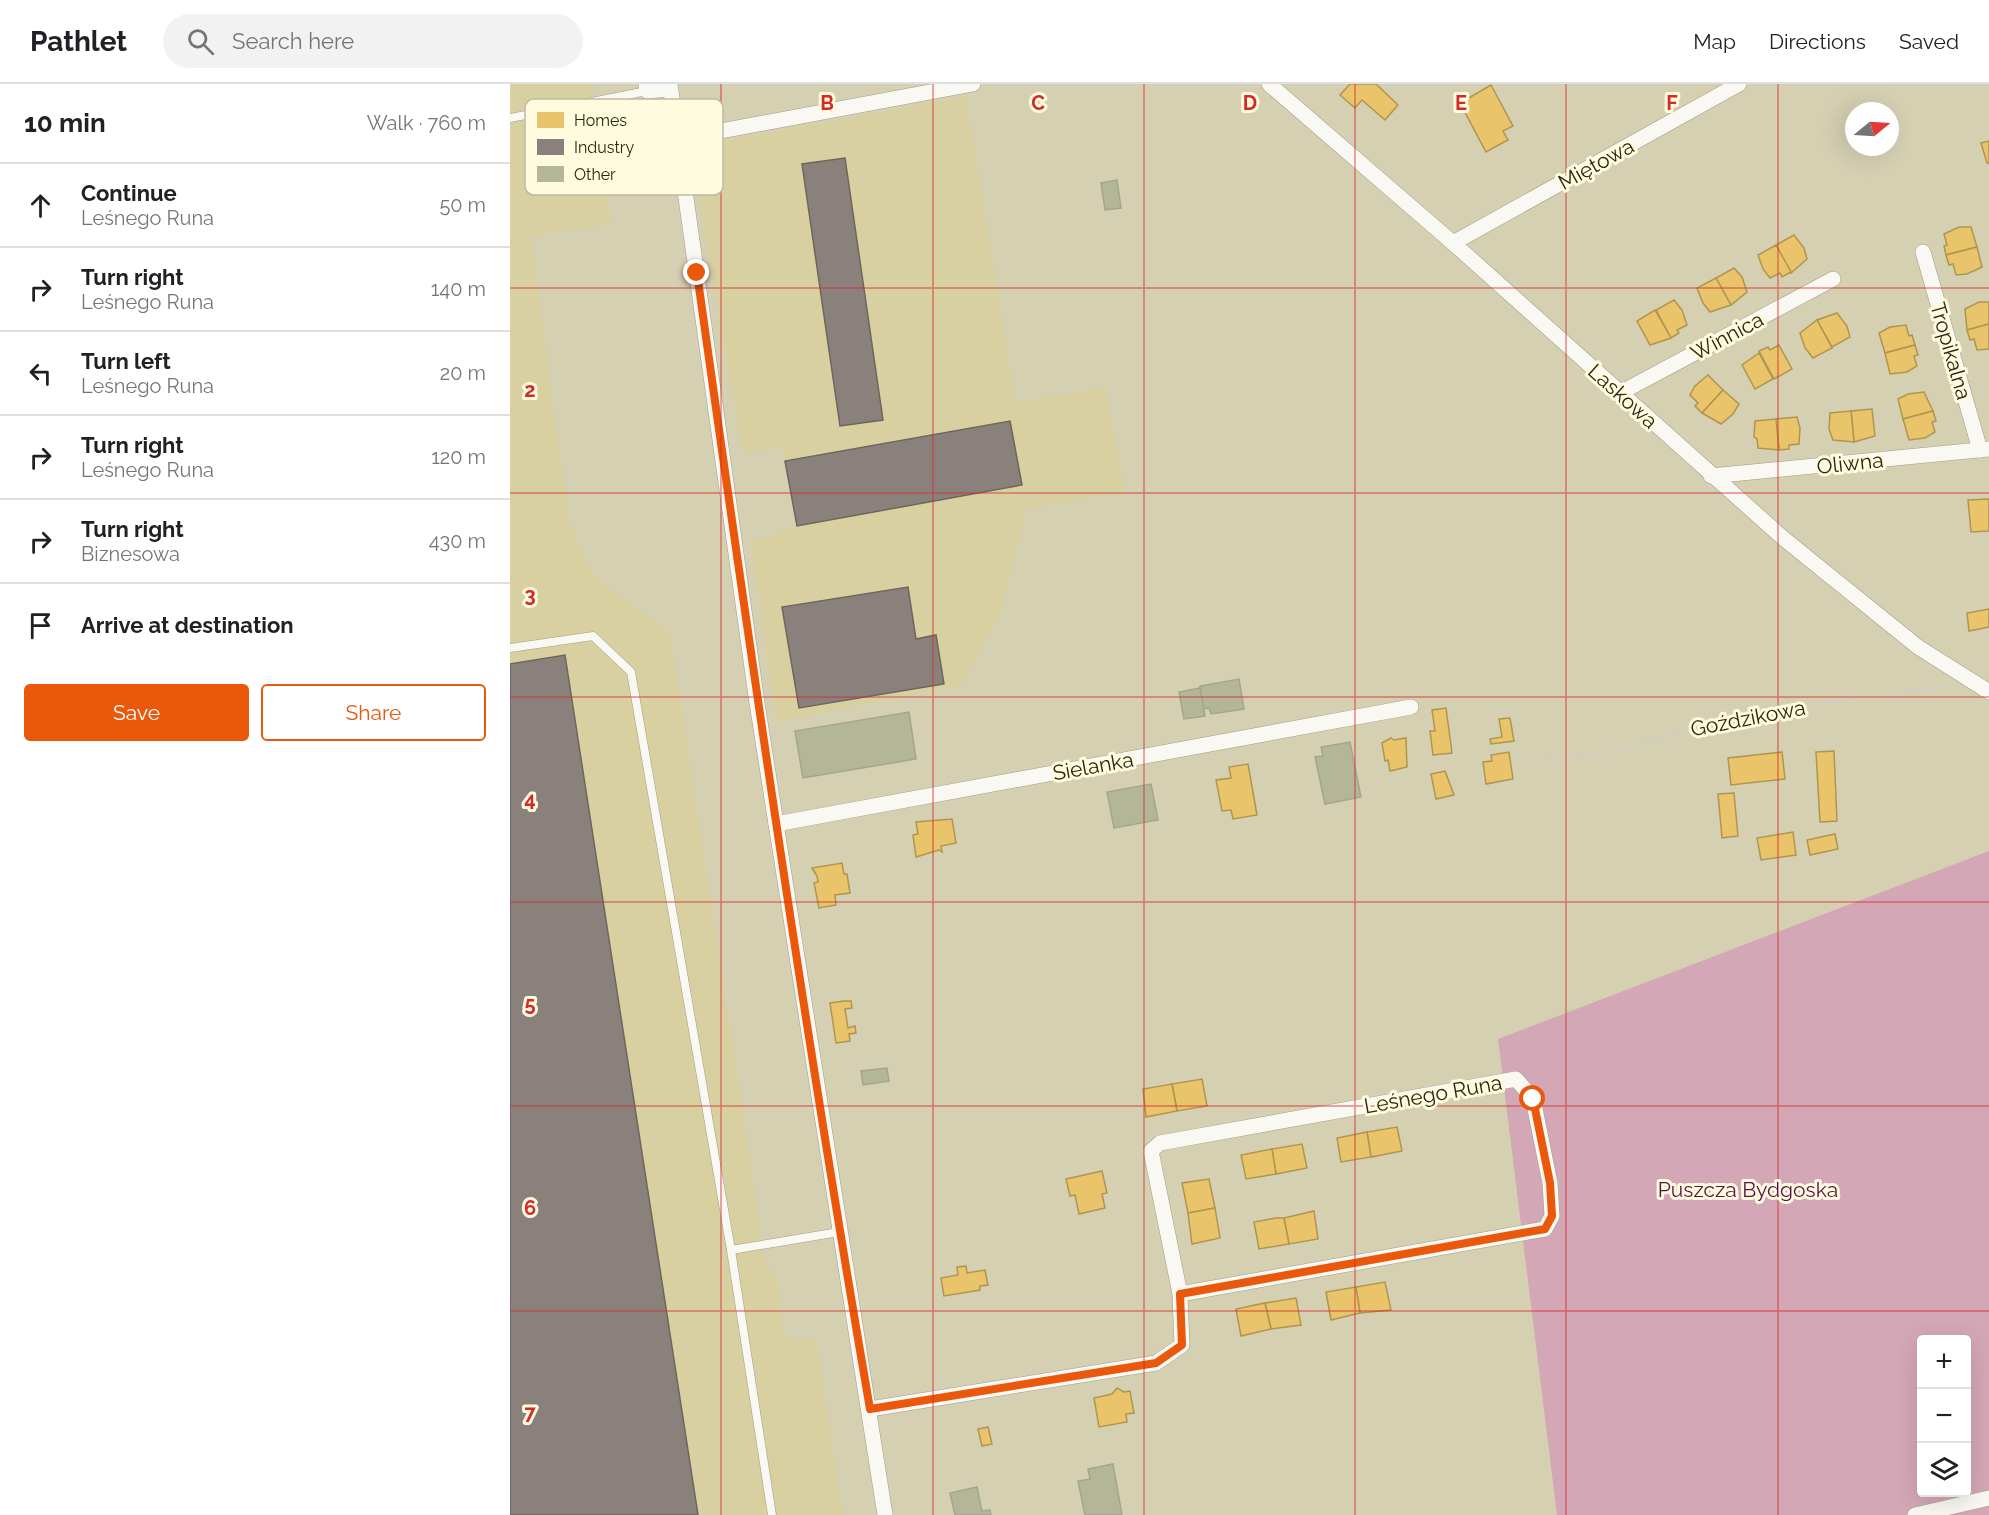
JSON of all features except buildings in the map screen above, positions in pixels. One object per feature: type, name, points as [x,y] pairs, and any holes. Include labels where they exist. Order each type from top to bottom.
[{"type":"street","points":[[723,131],[970,84]]},
{"type":"street","name":"Laskowa","points":[[1269,84],[1453,243],[1712,476],[1918,647],[1984,687]]},
{"type":"street","name":"Miętowa","points":[[1453,243],[1739,84]]},
{"type":"street","points":[[647,87],[670,86]]},
{"type":"street","points":[[686,195],[776,824],[885,1515]]},
{"type":"street","name":"Tropikalna","points":[[1923,252],[1984,449]]},
{"type":"street","name":"Winnica","points":[[1620,393],[1833,279]]},
{"type":"street","name":"Oliwna","points":[[1712,476],[1984,449]]},
{"type":"street","name":"Sielanka","points":[[776,824],[1411,707]]},
{"type":"street","name":"Leśnego Runa","points":[[870,1409],[1156,1363],[1182,1345],[1180,1294],[1151,1151],[1160,1143],[1516,1079],[1533,1099],[1550,1183],[1552,1216],[1545,1229],[1180,1294]]},
{"type":"street","points":[[1916,1515],[1989,1498]]},
{"type":"lane","points":[[592,99],[647,87]]},
{"type":"lane","points":[[510,117],[525,114]]},
{"type":"lane","points":[[510,648],[593,636],[631,672],[731,1250],[772,1515]]},
{"type":"lane","points":[[731,1250],[839,1233]]},
{"type":"path","name":"Goździkowa","points":[[1525,759],[1602,753],[1745,714],[1984,687]]},
{"type":"shaded area","points":[[510,84],[592,84],[594,99],[525,99],[525,195],[607,195],[611,224],[531,236],[569,522],[595,578],[670,632],[767,1270],[776,1270],[783,1332],[792,1340],[816,1337],[843,1515],[510,1515]]},
{"type":"shaded area","points":[[966,97],[1016,402],[1106,387],[1125,492],[1027,509],[1000,615],[962,685],[776,722],[751,543],[797,526],[782,447],[743,454],[699,195],[723,195],[723,140]]},
{"type":"green space","name":"Puszcza Bydgoska","points":[[1989,851],[1989,1515],[1557,1515],[1498,1039]]},
{"type":"route","points":[[697,273],[758,703],[839,1233],[870,1409],[1156,1363],[1182,1345],[1180,1294],[1545,1229],[1552,1216],[1550,1183],[1533,1099]]}]
